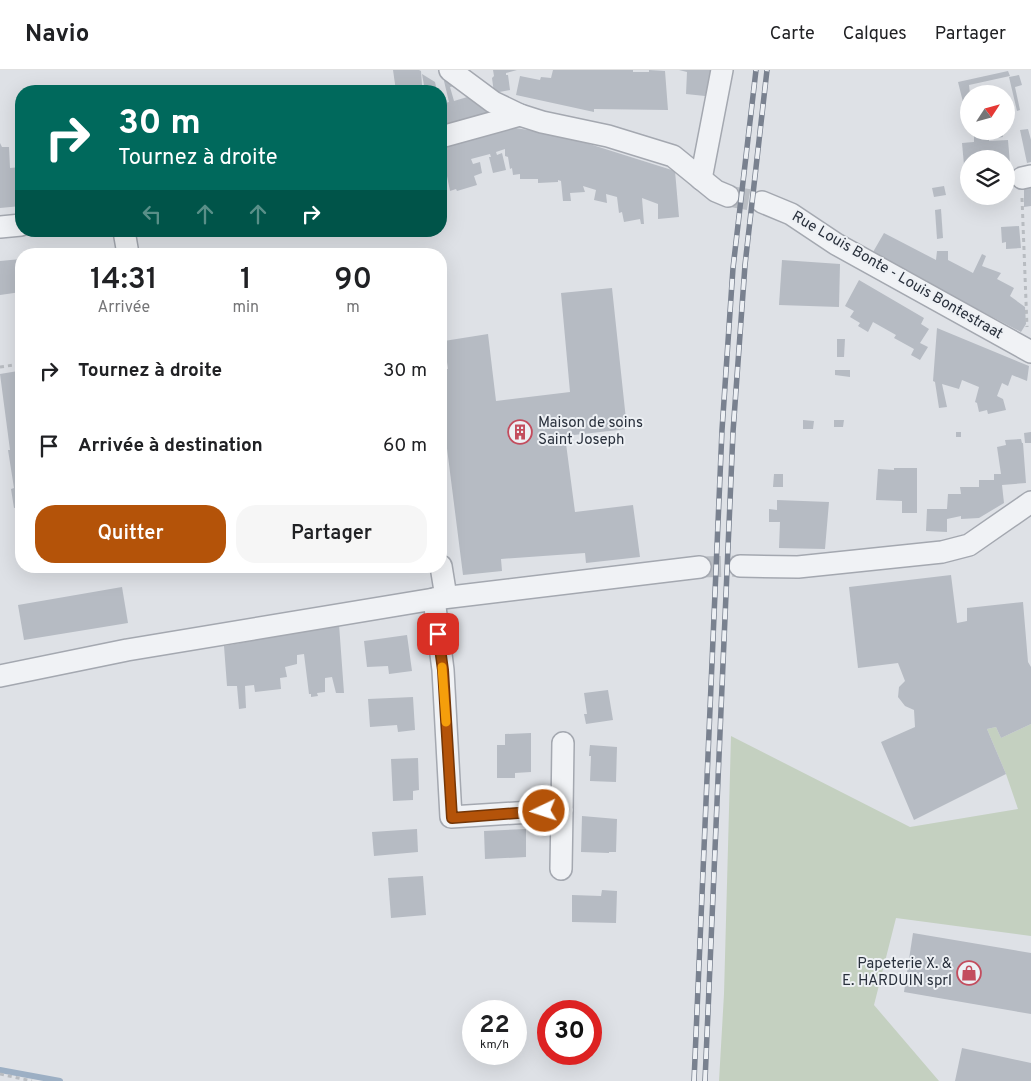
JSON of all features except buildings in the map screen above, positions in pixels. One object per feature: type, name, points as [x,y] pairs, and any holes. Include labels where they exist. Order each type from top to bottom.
[{"type":"street","points":[[450,70],[493,102],[520,115],[542,122],[608,136],[674,156],[716,191],[728,196]]},
{"type":"street","points":[[701,179],[722,70]]},
{"type":"street","points":[[447,135],[520,115]]},
{"type":"street","name":"Rue Louis Bonte - Louis Bontestraat","points":[[762,202],[791,214],[836,244],[1030,351]]},
{"type":"street","points":[[0,227],[15,225]]},
{"type":"street","points":[[740,566],[798,567],[942,552],[969,545],[1031,502]]},
{"type":"street","points":[[0,676],[127,650],[440,598],[700,567]]},
{"type":"street","points":[[441,573],[443,670],[452,818],[562,810]]},
{"type":"street","points":[[561,869],[563,743]]},
{"type":"path","points":[[1026,177],[1030,351]]},
{"type":"path","points":[[0,366],[15,365]]},
{"type":"path","points":[[0,1074],[32,1081]]},
{"type":"green space","points":[[1031,724],[1031,936],[896,918],[874,1005],[939,1081],[719,1081],[724,994],[731,736],[910,827],[1018,809],[987,729],[996,727],[1001,738]]},
{"type":"waterway","points":[[0,1070],[60,1081]]},
{"type":"tunnel","points":[[728,196],[762,202]]},
{"type":"tunnel","points":[[700,567],[740,566]]},
{"type":"railway","points":[[694,1081],[722,430],[733,268],[756,70]]},
{"type":"railway","points":[[705,1081],[733,432],[745,265],[767,70]]},
{"type":"slow traffic","points":[[442,667],[446,722]]},
{"type":"place","name":"Maison de soins Saint Joseph","points":[[520,432]]},
{"type":"place","name":"Papeterie X. & E. HARDUIN sprl","points":[[969,973]]},
{"type":"route","points":[[438,634],[443,670],[452,818],[544,811]]}]
